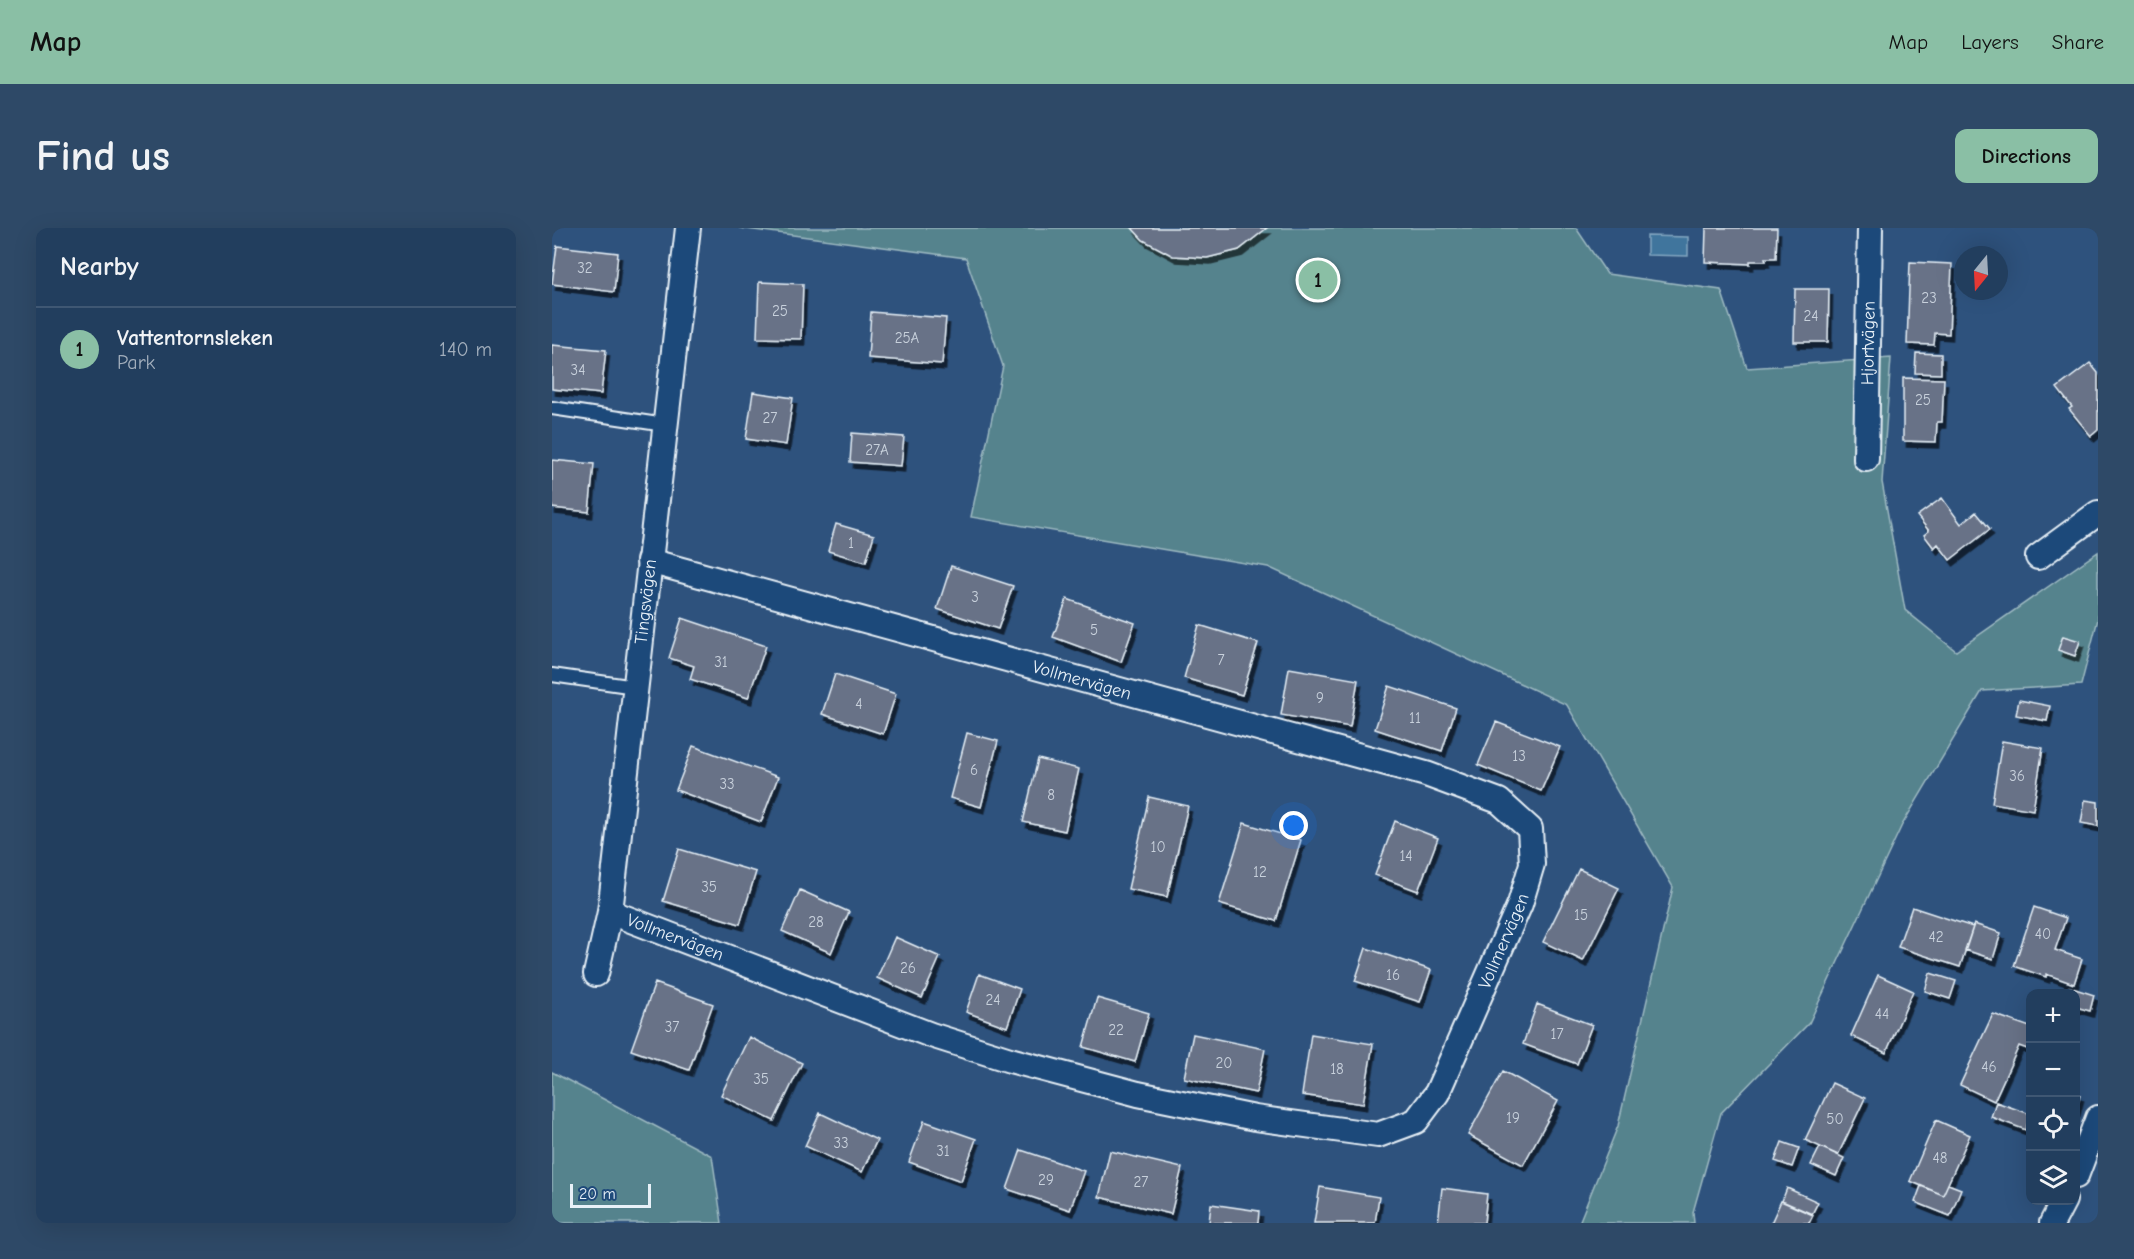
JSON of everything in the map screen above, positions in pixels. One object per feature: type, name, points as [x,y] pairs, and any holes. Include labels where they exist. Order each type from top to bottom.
[{"type":"street","name":"Tingsvägen","points":[[596,974],[610,912],[688,228]]},
{"type":"street","name":"Hjortvägen","points":[[1866,459],[1870,228]]},
{"type":"street","points":[[2038,557],[2098,513]]},
{"type":"street","name":"Vollmervägen","points":[[610,912],[931,1035],[1010,1060],[1150,1096],[1255,1118],[1378,1135],[1416,1121],[1437,1093],[1520,904],[1532,864],[1530,829],[1499,801],[1426,774],[649,561]]},
{"type":"street","points":[[2080,1165],[2098,1118]]},
{"type":"street","points":[[2052,1223],[2061,1205]]},
{"type":"lane","points":[[552,408],[665,424]]},
{"type":"lane","points":[[552,675],[635,687]]},
{"type":"green space","points":[[739,228],[1576,228],[1607,274],[1721,290],[1747,368],[1891,358],[1882,482],[1905,610],[1956,651],[2098,552],[2098,619],[2081,685],[1982,691],[1902,825],[1809,1023],[1721,1113],[1693,1212],[1694,1223],[1579,1223],[1618,1126],[1673,887],[1567,705],[1268,567],[971,517],[1003,366],[966,258]]},
{"type":"green space","points":[[552,1072],[712,1156],[722,1223],[552,1223]]},
{"type":"water","points":[[1647,236],[1688,237],[1688,256],[1647,255]]},
{"type":"building","points":[[1132,228],[1267,228],[1239,250],[1207,258],[1173,256],[1143,240]]},
{"type":"building","points":[[1706,228],[1777,228],[1776,258],[1765,258],[1766,261],[1750,261],[1750,264],[1705,262]]},
{"type":"building","points":[[557,246],[618,253],[614,292],[552,284]]},
{"type":"building","points":[[1910,262],[1952,264],[1949,334],[1935,333],[1934,345],[1907,344]]},
{"type":"building","points":[[759,282],[803,284],[801,339],[757,338]]},
{"type":"building","points":[[1795,289],[1829,289],[1828,342],[1794,342]]},
{"type":"building","points":[[871,312],[946,318],[942,364],[868,358]]},
{"type":"building","points":[[552,345],[606,350],[601,394],[552,389]]},
{"type":"building","points":[[1916,353],[1941,354],[1941,374],[1915,373]]},
{"type":"building","points":[[2090,363],[2098,373],[2098,430],[2091,436],[2069,409],[2072,407],[2057,388]]},
{"type":"building","points":[[1903,378],[1944,379],[1942,422],[1937,422],[1936,442],[1903,441]]},
{"type":"building","points":[[753,392],[793,398],[786,445],[746,439]]},
{"type":"building","points":[[852,433],[904,437],[901,466],[850,462]]},
{"type":"building","points":[[552,460],[594,464],[589,512],[552,508]]},
{"type":"building","points":[[1942,498],[1961,524],[1976,512],[1990,529],[1950,560],[1938,544],[1934,548],[1924,535],[1929,531],[1917,516]]},
{"type":"building","points":[[836,524],[874,535],[866,562],[828,551]]},
{"type":"building","points":[[951,566],[1013,586],[998,629],[937,609]]},
{"type":"building","points":[[1067,599],[1135,623],[1121,662],[1053,637]]},
{"type":"building","points":[[682,618],[766,646],[748,698],[690,679],[694,666],[669,658]]},
{"type":"building","points":[[1199,625],[1258,643],[1242,695],[1184,678]]},
{"type":"building","points":[[2063,636],[2080,641],[2075,656],[2058,650]]},
{"type":"building","points":[[1289,668],[1358,680],[1350,727],[1281,715]]},
{"type":"building","points":[[835,674],[896,694],[883,734],[822,714]]},
{"type":"building","points":[[1389,686],[1456,708],[1442,751],[1375,729]]},
{"type":"building","points":[[2019,700],[2050,706],[2047,721],[2016,715]]},
{"type":"building","points":[[1496,722],[1560,747],[1541,791],[1478,765]]},
{"type":"building","points":[[967,733],[998,741],[981,807],[950,798]]},
{"type":"building","points":[[2002,741],[2043,748],[2033,810],[1992,803]]},
{"type":"building","points":[[693,746],[778,777],[761,822],[676,790]]},
{"type":"building","points":[[1038,759],[1079,769],[1065,831],[1023,822]]},
{"type":"building","points":[[1149,797],[1188,806],[1167,897],[1128,889]]},
{"type":"building","points":[[2085,800],[2098,802],[2098,826],[2081,823]]},
{"type":"building","points":[[1395,821],[1438,838],[1418,891],[1375,875]]},
{"type":"building","points":[[1244,823],[1301,840],[1276,921],[1219,904]]},
{"type":"building","points":[[679,849],[756,872],[740,924],[663,901]]},
{"type":"building","points":[[1579,869],[1619,888],[1583,961],[1543,942]]},
{"type":"building","points":[[800,890],[849,912],[831,953],[782,931]]},
{"type":"building","points":[[1912,907],[1973,927],[1960,967],[1898,947]]},
{"type":"building","points":[[2034,907],[2066,918],[2055,950],[2082,959],[2074,984],[2014,966]]},
{"type":"building","points":[[1974,924],[2001,933],[1993,959],[1965,950]]},
{"type":"building","points":[[895,937],[940,957],[922,998],[877,978]]},
{"type":"building","points":[[1366,948],[1431,970],[1420,1002],[1355,981]]},
{"type":"building","points":[[1930,973],[1956,981],[1950,999],[1925,991]]},
{"type":"building","points":[[979,974],[1020,989],[1007,1027],[966,1012]]},
{"type":"building","points":[[1878,975],[1913,991],[1886,1053],[1851,1036]]},
{"type":"building","points":[[655,983],[713,1004],[689,1070],[631,1050]]},
{"type":"building","points":[[2080,991],[2094,995],[2090,1011],[2080,1008]]},
{"type":"building","points":[[1097,998],[1149,1013],[1135,1062],[1083,1047]]},
{"type":"building","points":[[1537,1004],[1592,1025],[1577,1064],[1523,1044]]},
{"type":"building","points":[[1993,1014],[2026,1026],[2026,1049],[2019,1046],[1994,1101],[1960,1085]]},
{"type":"building","points":[[1193,1034],[1265,1049],[1256,1093],[1184,1078]]},
{"type":"building","points":[[1311,1034],[1373,1044],[1363,1104],[1302,1095]]},
{"type":"building","points":[[749,1037],[802,1063],[774,1121],[721,1095]]},
{"type":"building","points":[[1503,1071],[1558,1101],[1523,1165],[1468,1135]]},
{"type":"building","points":[[1832,1083],[1865,1098],[1838,1155],[1805,1140]]},
{"type":"building","points":[[1996,1102],[2026,1113],[2026,1130],[1991,1117]]},
{"type":"building","points":[[820,1113],[877,1140],[862,1172],[805,1146]]},
{"type":"building","points":[[1936,1120],[1970,1135],[1943,1195],[1910,1181]]},
{"type":"building","points":[[924,1121],[976,1139],[961,1181],[909,1162]]},
{"type":"building","points":[[1782,1142],[1799,1148],[1792,1167],[1775,1161]]},
{"type":"building","points":[[1820,1147],[1844,1158],[1836,1176],[1811,1165]]},
{"type":"building","points":[[1021,1150],[1084,1171],[1070,1210],[1007,1189]]},
{"type":"building","points":[[1110,1151],[1182,1168],[1171,1214],[1099,1197]]},
{"type":"building","points":[[1948,1184],[1961,1189],[1950,1216],[1915,1202],[1921,1186],[1943,1195]]},
{"type":"building","points":[[1320,1187],[1379,1197],[1375,1223],[1314,1223]]},
{"type":"building","points":[[1442,1188],[1487,1194],[1484,1223],[1438,1223]]},
{"type":"building","points":[[1787,1188],[1818,1202],[1812,1214],[1782,1201]]},
{"type":"building","points":[[1781,1201],[1813,1215],[1809,1223],[1771,1223]]},
{"type":"building","points":[[1211,1204],[1259,1211],[1258,1223],[1209,1223]]},
{"type":"place","name":"Vattentornsleken","points":[[1318,280]]}]
